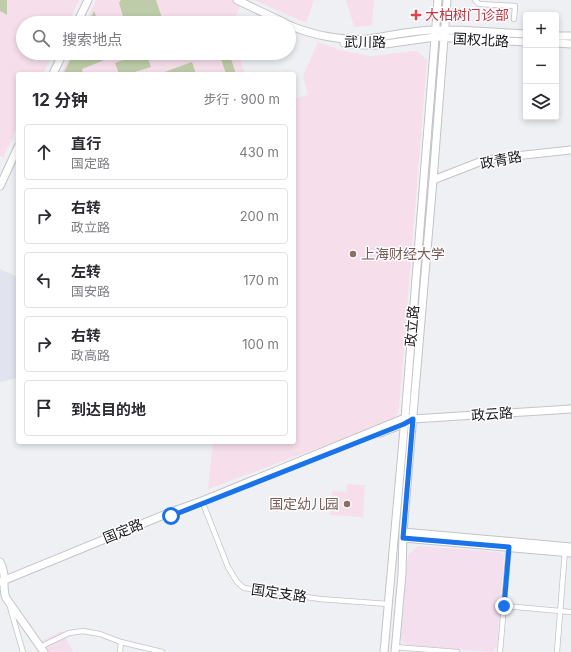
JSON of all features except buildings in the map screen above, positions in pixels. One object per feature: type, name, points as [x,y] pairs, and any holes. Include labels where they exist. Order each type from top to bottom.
[{"type":"main road","points":[[80,16],[88,0]]},
{"type":"main road","points":[[237,0],[271,16]]},
{"type":"main road","name":"政立路","points":[[384,652],[405,421],[438,0]]},
{"type":"main road","name":"政立路","points":[[395,649],[447,0]]},
{"type":"main road","name":"国权北路","points":[[296,28],[335,38],[357,39],[435,34],[523,34]]},
{"type":"main road","name":"国权北路","points":[[445,34],[523,42]]},
{"type":"main road","points":[[559,36],[571,36]]},
{"type":"main road","points":[[559,43],[571,44]]},
{"type":"main road","points":[[54,72],[60,60]]},
{"type":"main road","name":"政青路","points":[[433,180],[482,161],[571,150]]},
{"type":"main road","points":[[0,186],[16,151]]},
{"type":"main road","name":"政云路","points":[[413,419],[571,409]]},
{"type":"main road","name":"国定路","points":[[2,583],[171,512],[203,502],[413,419]]},
{"type":"main road","points":[[403,535],[568,549]]},
{"type":"main road","points":[[0,562],[5,574],[2,583],[4,595],[42,649]]},
{"type":"street","points":[[475,0],[479,4],[515,6],[514,19]]},
{"type":"street","name":"国定支路","points":[[203,502],[228,566],[237,582],[244,588],[303,597],[388,604]]},
{"type":"street","points":[[500,652],[509,544]]},
{"type":"street","points":[[557,652],[568,549]]},
{"type":"street","points":[[10,605],[23,652]]},
{"type":"street","points":[[504,606],[571,612]]},
{"type":"street","points":[[42,649],[69,632],[89,631],[121,642],[162,652]]},
{"type":"street","points":[[120,652],[121,642]]},
{"type":"street","points":[[395,649],[457,652]]},
{"type":"shaded area","points":[[0,0],[79,0],[71,16],[16,16],[16,60],[50,60],[44,72],[16,72],[16,130],[3,158],[0,156]]},
{"type":"shaded area","points":[[96,0],[243,0],[236,16],[88,16]]},
{"type":"shaded area","points":[[254,0],[314,0],[306,23],[296,19],[296,16],[290,16]]},
{"type":"shaded area","points":[[346,0],[374,0],[372,25],[354,27]]},
{"type":"shaded area","name":"上海财经大学","points":[[318,42],[340,50],[370,56],[417,51],[427,60],[399,409],[396,417],[389,422],[208,489],[213,444],[296,444],[296,98],[308,95],[303,77]]},
{"type":"shaded area","points":[[68,60],[240,60],[244,72],[62,72]]},
{"type":"shaded area","points":[[0,269],[16,276],[16,378],[0,382]]},
{"type":"shaded area","name":"国定幼儿园","points":[[347,484],[365,485],[363,517],[330,515],[332,491],[346,492]]},
{"type":"shaded area","points":[[418,546],[499,552],[504,554],[497,647],[493,652],[407,645],[401,640],[408,555]]},
{"type":"shaded area","points":[[62,631],[73,652],[38,652],[41,641]]},
{"type":"green space","points":[[0,0],[7,0],[7,15],[0,11]]},
{"type":"green space","points":[[121,0],[156,0],[161,16],[123,16],[119,3]]},
{"type":"green space","points":[[94,11],[96,16],[92,16]]},
{"type":"green space","points":[[70,60],[104,60],[82,69],[83,72],[64,72]]},
{"type":"green space","points":[[123,60],[148,60],[151,67],[135,72],[118,72],[115,63]]},
{"type":"green space","points":[[221,60],[231,60],[235,72],[225,72]]},
{"type":"green space","points":[[192,62],[195,72],[164,72]]},
{"type":"place","name":"大柏树门诊部","points":[[416,15]]},
{"type":"place","name":"上海财经大学","points":[[353,254]]},
{"type":"place","name":"国定幼儿园","points":[[347,504]]},
{"type":"route","points":[[171,516],[404,424],[413,419],[403,538],[419,538],[509,547],[504,606]]}]
